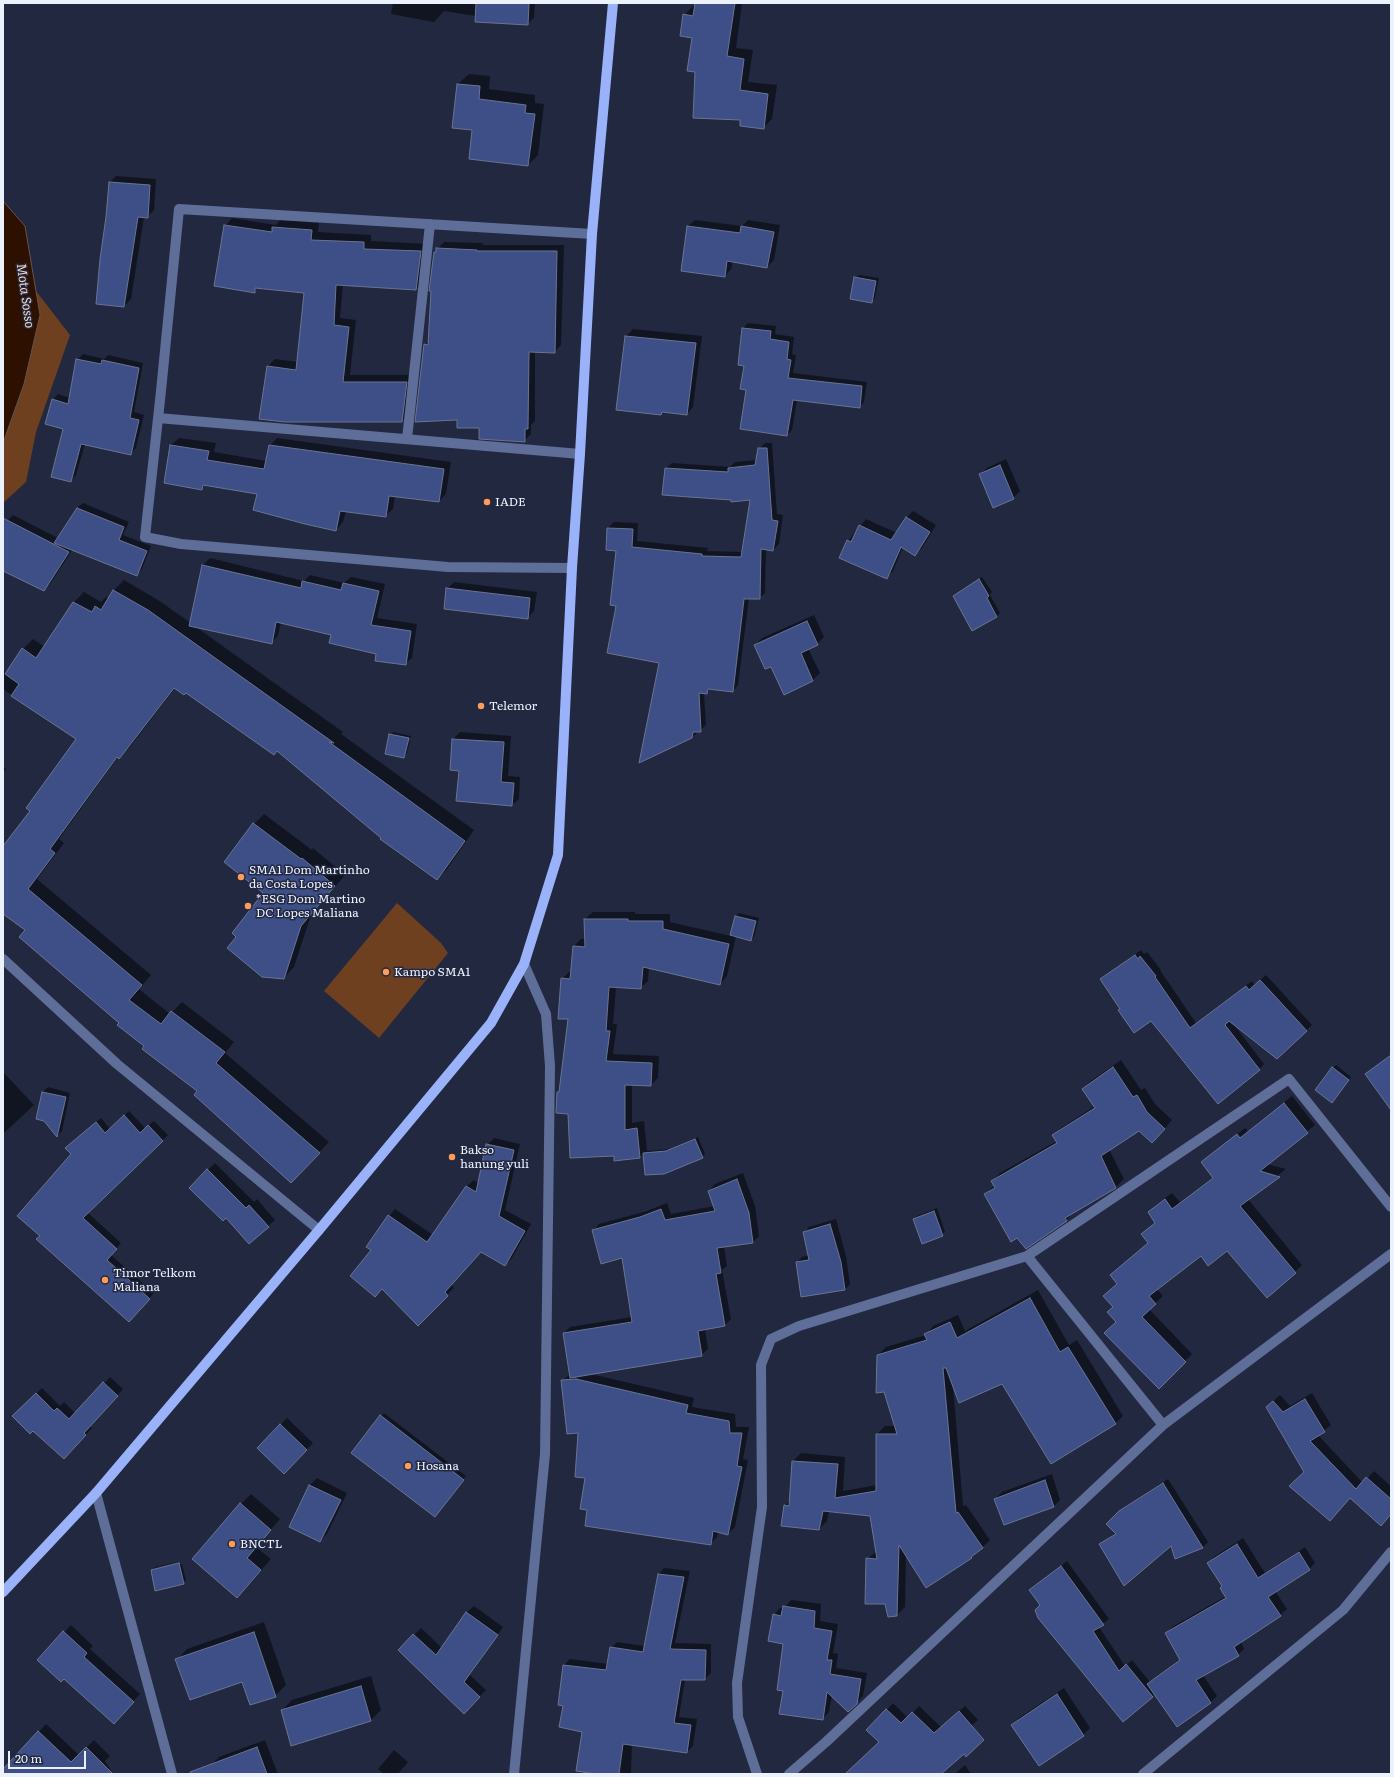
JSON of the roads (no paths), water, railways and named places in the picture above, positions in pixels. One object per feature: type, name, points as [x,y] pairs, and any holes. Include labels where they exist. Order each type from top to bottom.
[{"type":"main road","points":[[3,1592],[96,1492],[319,1230],[491,1023],[524,964],[558,855],[572,568],[592,234],[613,3]]},
{"type":"street","points":[[572,568],[448,567],[180,544],[145,537],[179,209],[592,234]]},
{"type":"street","points":[[407,439],[430,224]]},
{"type":"street","points":[[158,418],[580,454]]},
{"type":"street","points":[[3,959],[117,1064],[319,1230]]},
{"type":"street","points":[[514,1774],[545,1454],[550,1066],[546,1014],[524,964]]},
{"type":"street","points":[[757,1774],[738,1717],[737,1683],[762,1507],[762,1365],[771,1340],[799,1326],[1027,1256],[1289,1079],[1391,1207]]},
{"type":"street","points":[[789,1774],[832,1737],[1163,1424],[1391,1254]]},
{"type":"street","points":[[1027,1256],[1163,1424]]},
{"type":"street","points":[[96,1492],[172,1774]]},
{"type":"street","points":[[1143,1774],[1343,1610],[1391,1552]]},
{"type":"water","name":"Mota Sosso","points":[[3,201],[25,226],[40,315],[24,384],[3,443]]},
{"type":"place","name":"IADE","points":[[487,502]]},
{"type":"place","name":"Telemor","points":[[481,706]]},
{"type":"place","name":"SMA1 Dom Martinho da Costa Lopes","points":[[241,877]]},
{"type":"place","name":"*ESG Dom Martino DC Lopes Maliana","points":[[248,906]]},
{"type":"place","name":"Kampo SMA1","points":[[386,972]]},
{"type":"place","name":"Bakso hanung yuli","points":[[452,1157]]},
{"type":"place","name":"Timor Telkom Maliana","points":[[105,1280]]},
{"type":"place","name":"Hosana","points":[[408,1466]]},
{"type":"place","name":"BNCTL","points":[[232,1544]]}]
